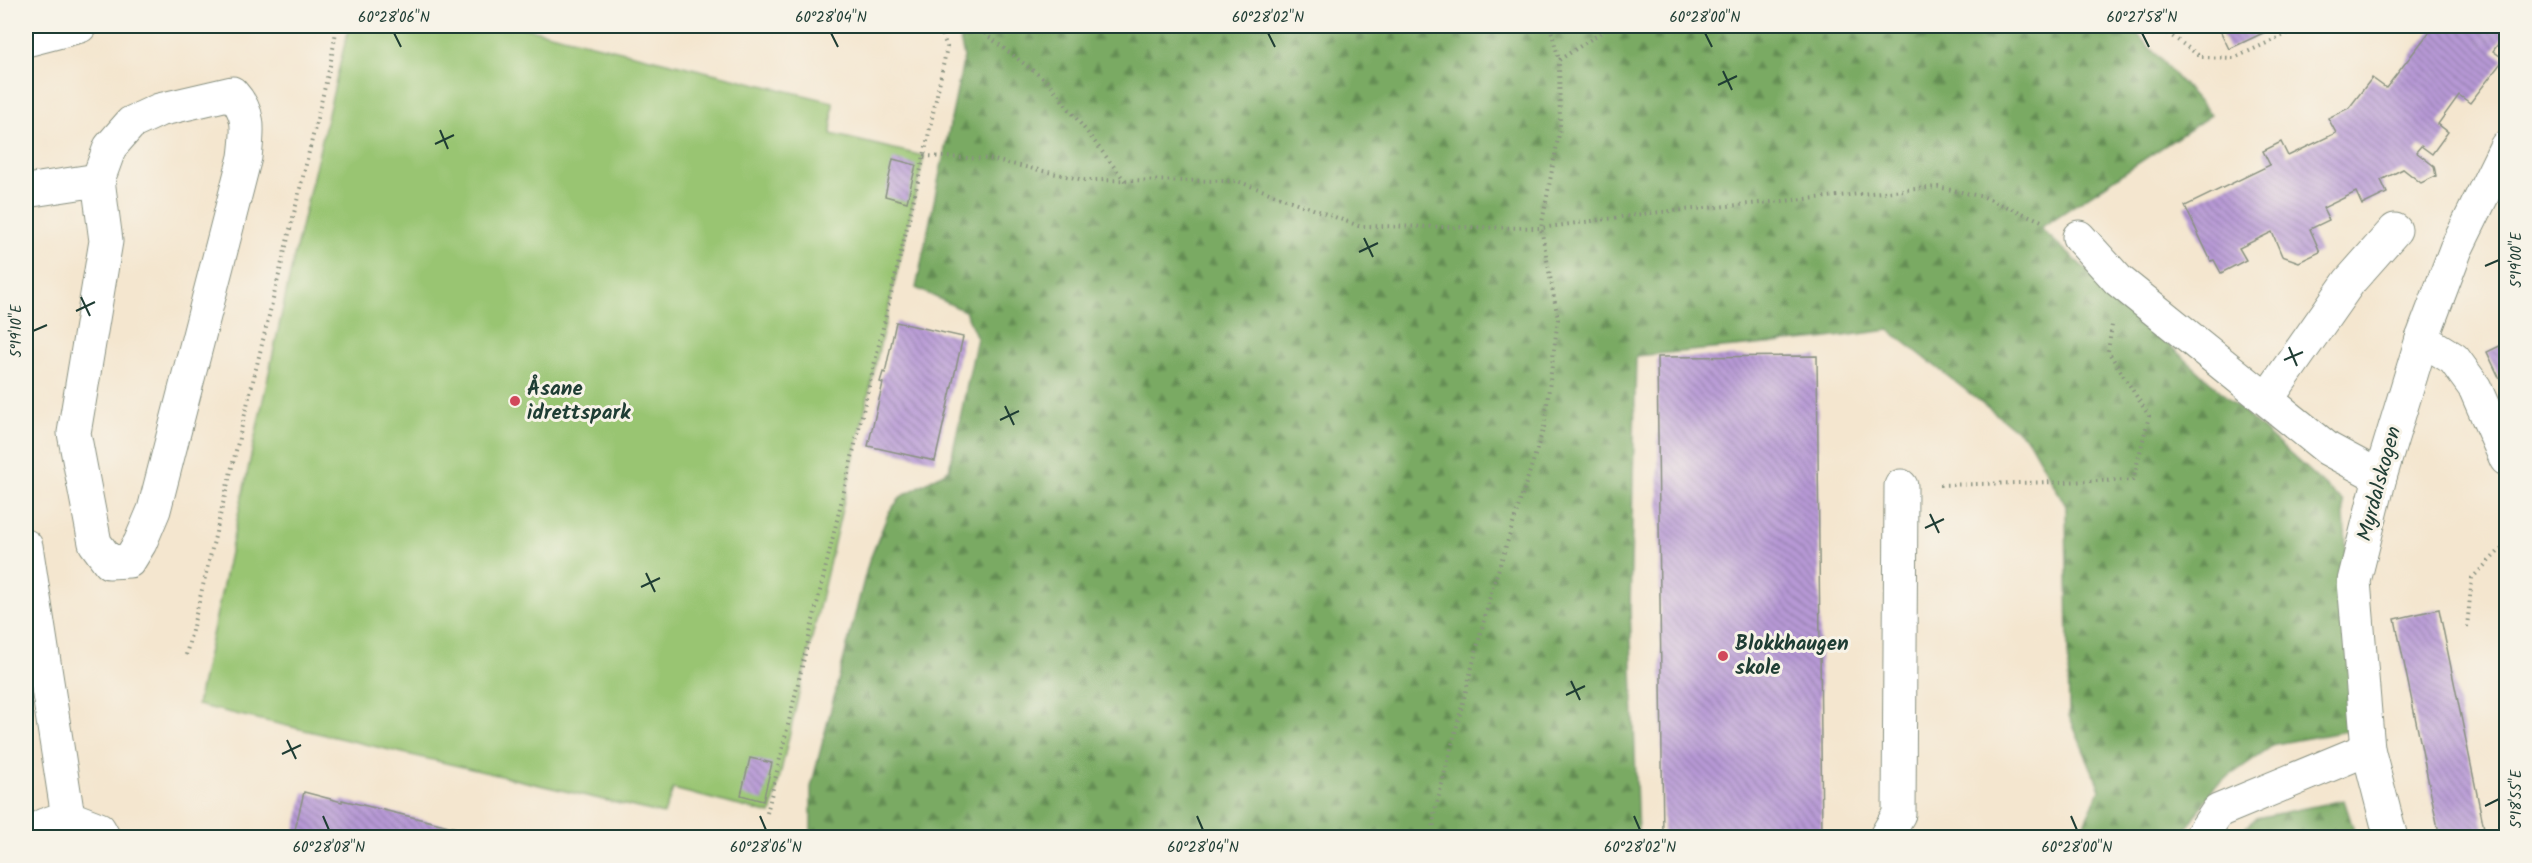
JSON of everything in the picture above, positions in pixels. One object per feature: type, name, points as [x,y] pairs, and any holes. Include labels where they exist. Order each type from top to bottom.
[{"type":"street","points":[[26,40],[80,26]]},
{"type":"street","points":[[232,93],[244,107],[248,130],[245,157],[154,510],[140,543],[129,561],[109,562],[95,543],[74,433],[106,242],[98,180],[110,147],[131,123],[159,110],[232,93]]},
{"type":"street","name":"Myrdalskogen","points":[[2391,837],[2368,749],[2354,581],[2380,477],[2422,339],[2456,249],[2506,147]]},
{"type":"street","points":[[26,191],[98,180]]},
{"type":"street","points":[[2267,399],[2349,282],[2395,230]]},
{"type":"street","points":[[2079,237],[2118,280],[2328,449],[2380,477]]},
{"type":"street","points":[[2422,339],[2454,359],[2475,388],[2506,459]]},
{"type":"street","points":[[1885,837],[1899,814],[1901,486]]},
{"type":"street","points":[[26,546],[68,817]]},
{"type":"street","points":[[2200,837],[2218,811],[2368,749]]},
{"type":"street","points":[[26,837],[44,825],[68,817],[99,829],[104,837]]},
{"type":"path","points":[[186,655],[337,26]]},
{"type":"path","points":[[767,813],[924,156],[946,47],[939,26]]},
{"type":"path","points":[[975,26],[1049,82],[1125,181]]},
{"type":"path","points":[[1433,837],[1434,815],[1491,593],[1544,427],[1558,319],[1541,228],[1560,128],[1559,60],[1550,26]]},
{"type":"path","points":[[1559,60],[1611,26]]},
{"type":"path","points":[[2158,26],[2201,57],[2235,58],[2304,26]]},
{"type":"path","points":[[924,156],[989,159],[1084,180],[1237,181],[1359,226],[1541,228],[1650,213],[1938,187],[1984,196],[2079,237]]},
{"type":"path","points":[[1901,486],[2133,480],[2149,416],[2108,351],[2118,280]]},
{"type":"path","points":[[2467,627],[2472,578],[2506,547]]},
{"type":"green space","name":"Åsane idrettspark","points":[[349,26],[517,26],[833,102],[831,134],[924,156],[771,814],[673,789],[664,814],[197,705],[294,257]]},
{"type":"green space","points":[[957,26],[2130,26],[2211,115],[2040,228],[2343,502],[2359,729],[2275,744],[2215,786],[2181,837],[2078,837],[2100,789],[2069,716],[2066,506],[2028,439],[1889,330],[1820,339],[1636,356],[1630,608],[1638,837],[811,838],[811,787],[868,564],[889,512],[902,496],[949,470],[977,338],[965,311],[916,288],[964,57]]},
{"type":"green space","points":[[2344,800],[2356,837],[2235,837],[2256,818]]},
{"type":"building","points":[[2218,26],[2278,26],[2229,49]]},
{"type":"building","points":[[2434,26],[2497,26],[2506,33],[2493,51],[2504,59],[2470,103],[2459,95],[2438,124],[2448,132],[2432,154],[2421,146],[2416,152],[2434,166],[2436,176],[2421,183],[2403,169],[2381,180],[2387,193],[2362,205],[2356,192],[2323,208],[2329,220],[2310,229],[2320,252],[2299,262],[2282,256],[2272,232],[2239,248],[2246,260],[2221,273],[2214,260],[2211,261],[2185,206],[2270,165],[2263,151],[2281,142],[2288,156],[2336,133],[2328,118],[2349,108],[2372,78],[2386,88]]},
{"type":"building","points":[[893,159],[916,165],[907,202],[885,196]]},
{"type":"building","points":[[896,322],[963,337],[935,461],[868,446],[883,383],[880,382],[883,372],[885,373]]},
{"type":"building","points":[[2506,343],[2506,392],[2487,352]]},
{"type":"building","points":[[1817,356],[1822,838],[1663,838],[1657,357]]},
{"type":"building","points":[[2439,609],[2486,838],[2440,838],[2395,619]]},
{"type":"building","points":[[750,758],[772,763],[763,801],[741,795]]},
{"type":"building","points":[[304,792],[342,802],[342,800],[498,838],[293,838]]},
{"type":"place","name":"Åsane idrettspark","points":[[515,401]]},
{"type":"place","name":"Blokkhaugen skole","points":[[1723,656]]}]
